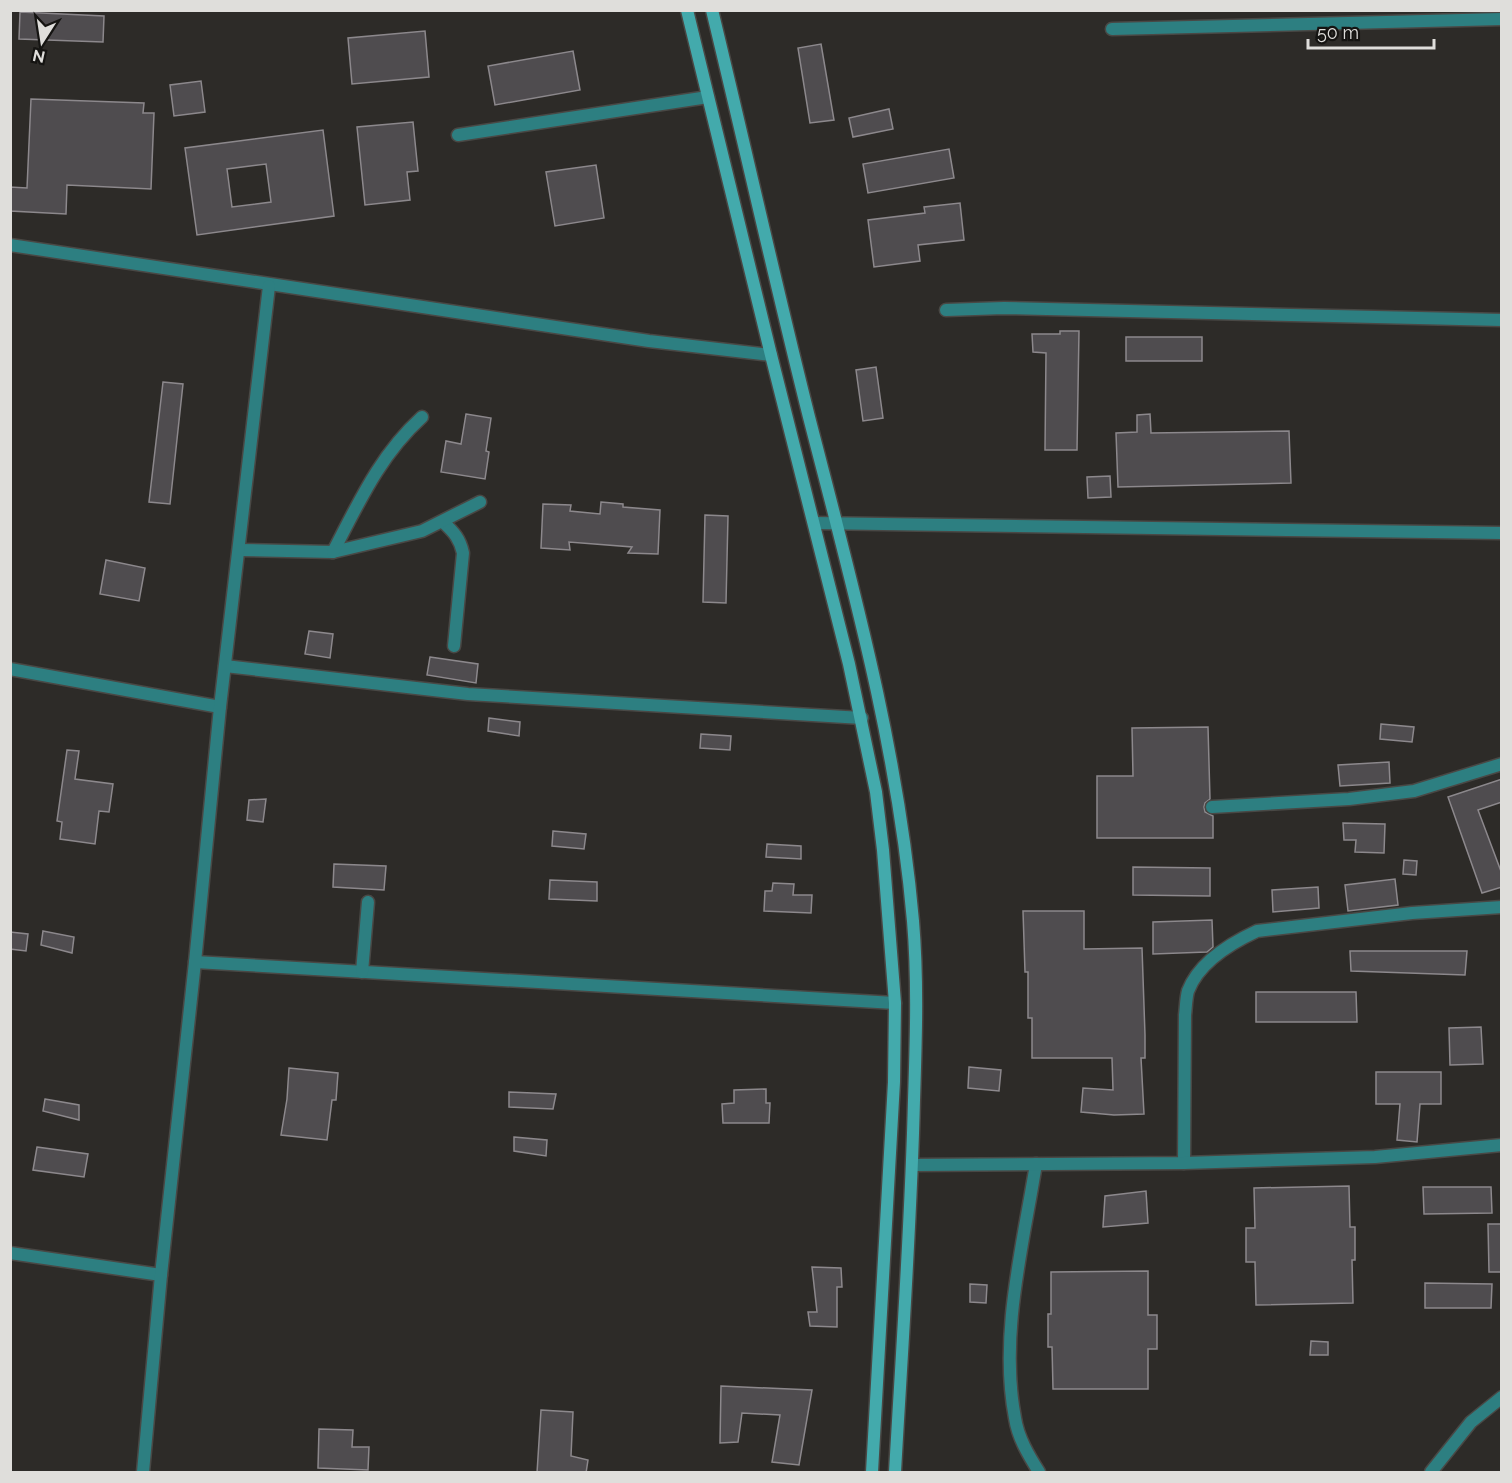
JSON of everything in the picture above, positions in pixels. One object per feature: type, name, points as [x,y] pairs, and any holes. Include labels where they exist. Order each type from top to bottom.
[{"type":"main road","points":[[687,10],[862,718],[876,792],[896,1003],[894,1082],[873,1473]]},
{"type":"main road","points":[[712,10],[889,744],[903,826],[913,924],[916,1003],[913,1165],[895,1473]]},
{"type":"street","points":[[1112,29],[1502,20]]},
{"type":"street","points":[[458,135],[708,97]]},
{"type":"street","points":[[10,246],[649,341],[771,355]]},
{"type":"street","points":[[143,1473],[161,1275],[220,707],[269,286]]},
{"type":"street","points":[[946,310],[1004,308],[1502,320]]},
{"type":"street","points":[[333,552],[372,477],[395,444],[422,417]]},
{"type":"street","points":[[238,550],[333,552],[422,531],[480,502]]},
{"type":"street","points":[[443,522],[456,534],[463,553],[454,646]]},
{"type":"street","points":[[814,522],[1502,533]]},
{"type":"street","points":[[225,666],[468,694],[862,718]]},
{"type":"street","points":[[10,669],[220,707]]},
{"type":"street","points":[[1212,807],[1349,799],[1414,791],[1502,764]]},
{"type":"street","points":[[362,972],[368,902]]},
{"type":"street","points":[[1184,1162],[1185,1015],[1188,992],[1198,972],[1236,940],[1257,931],[1412,913],[1502,907]]},
{"type":"street","points":[[195,962],[896,1003]]},
{"type":"street","points":[[913,1165],[1375,1157],[1502,1145]]},
{"type":"street","points":[[1036,1164],[1013,1305],[1010,1382],[1015,1420],[1025,1449],[1039,1473]]},
{"type":"street","points":[[10,1253],[161,1275]]},
{"type":"street","points":[[1431,1473],[1471,1422],[1502,1397]]},
{"type":"building","points":[[20,12],[104,16],[103,42],[19,39]]},
{"type":"building","points":[[425,31],[429,77],[352,84],[348,38]]},
{"type":"building","points":[[821,44],[834,120],[810,123],[798,48]]},
{"type":"building","points":[[573,51],[580,90],[495,105],[488,66]]},
{"type":"building","points":[[201,81],[205,112],[174,116],[170,85]]},
{"type":"building","points":[[31,99],[144,103],[143,113],[154,113],[151,189],[67,185],[66,214],[10,211],[10,187],[27,188]]},
{"type":"building","points":[[889,109],[893,129],[853,137],[849,118]]},
{"type":"building","points":[[413,122],[418,171],[407,172],[410,200],[365,205],[357,127]]},
{"type":"building","points":[[323,130],[334,216],[197,235],[185,148]],"holes":[[[266,164],[271,202],[232,207],[227,169]]]},
{"type":"building","points":[[949,149],[954,178],[868,193],[863,164]]},
{"type":"building","points":[[596,165],[604,218],[555,226],[546,172]]},
{"type":"building","points":[[960,203],[964,240],[918,245],[920,261],[874,267],[868,220],[925,213],[924,207]]},
{"type":"building","points":[[1060,331],[1079,331],[1077,450],[1045,450],[1046,353],[1033,352],[1032,334],[1060,334]]},
{"type":"building","points":[[1126,337],[1202,337],[1202,361],[1126,361]]},
{"type":"building","points":[[876,367],[883,418],[863,421],[856,370]]},
{"type":"building","points":[[163,382],[183,384],[170,504],[149,502]]},
{"type":"building","points":[[466,414],[491,418],[485,479],[441,472],[446,441],[461,444]]},
{"type":"building","points":[[1150,414],[1151,433],[1289,431],[1291,483],[1118,487],[1116,433],[1137,432],[1137,415]]},
{"type":"building","points":[[1110,476],[1111,497],[1088,498],[1087,477]]},
{"type":"building","points":[[601,502],[623,504],[623,507],[660,510],[658,554],[628,553],[632,547],[569,542],[570,550],[541,548],[543,504],[571,505],[570,511],[600,514]]},
{"type":"building","points":[[705,515],[728,516],[726,603],[703,602]]},
{"type":"building","points":[[106,560],[145,568],[139,601],[100,594]]},
{"type":"building","points":[[309,631],[333,634],[330,658],[305,654]]},
{"type":"building","points":[[430,657],[478,664],[476,683],[427,675]]},
{"type":"building","points":[[489,718],[520,722],[519,736],[488,731]]},
{"type":"building","points":[[1381,724],[1414,727],[1412,742],[1380,739]]},
{"type":"building","points":[[1208,727],[1210,799],[1204,807],[1205,812],[1213,816],[1213,838],[1097,838],[1097,776],[1133,776],[1132,728]]},
{"type":"building","points":[[701,734],[731,736],[730,750],[700,748]]},
{"type":"building","points":[[67,750],[79,751],[75,779],[113,784],[109,812],[99,811],[95,844],[60,839],[62,822],[57,821]]},
{"type":"building","points":[[1389,762],[1390,783],[1340,786],[1338,765]]},
{"type":"building","points":[[1502,779],[1502,802],[1478,810],[1502,874],[1502,887],[1482,893],[1448,797]]},
{"type":"building","points":[[266,799],[263,822],[247,820],[249,800]]},
{"type":"building","points":[[1343,823],[1385,824],[1384,853],[1355,852],[1356,840],[1344,840]]},
{"type":"building","points":[[553,831],[586,834],[584,849],[552,846]]},
{"type":"building","points":[[767,844],[801,846],[801,859],[766,857]]},
{"type":"building","points":[[1404,860],[1417,861],[1416,875],[1403,874]]},
{"type":"building","points":[[334,864],[386,866],[384,890],[333,887]]},
{"type":"building","points":[[1133,867],[1210,868],[1210,896],[1133,895]]},
{"type":"building","points":[[1395,879],[1398,905],[1348,911],[1345,885]]},
{"type":"building","points":[[550,880],[597,882],[597,901],[549,899]]},
{"type":"building","points":[[773,883],[794,884],[793,895],[812,895],[811,913],[764,911],[765,891],[772,891]]},
{"type":"building","points":[[1318,887],[1319,908],[1273,912],[1272,890]]},
{"type":"building","points":[[1023,911],[1084,911],[1084,949],[1142,948],[1145,1058],[1141,1058],[1144,1114],[1114,1115],[1081,1112],[1083,1088],[1113,1090],[1112,1058],[1032,1058],[1032,1018],[1028,1018],[1028,972],[1025,972]]},
{"type":"building","points":[[1212,920],[1213,947],[1207,952],[1153,954],[1153,922]]},
{"type":"building","points":[[43,931],[74,937],[72,953],[41,945]]},
{"type":"building","points":[[10,932],[28,934],[26,951],[10,949]]},
{"type":"building","points":[[1350,951],[1467,951],[1465,975],[1351,971]]},
{"type":"building","points":[[1256,992],[1356,992],[1357,1022],[1256,1022]]},
{"type":"building","points":[[1481,1027],[1483,1064],[1450,1065],[1449,1028]]},
{"type":"building","points":[[969,1067],[1001,1070],[999,1091],[968,1088]]},
{"type":"building","points":[[289,1068],[338,1073],[336,1100],[332,1100],[327,1140],[281,1135]]},
{"type":"building","points":[[1376,1072],[1441,1072],[1441,1104],[1420,1104],[1417,1142],[1397,1140],[1400,1104],[1376,1104]]},
{"type":"building","points":[[766,1089],[766,1103],[770,1103],[769,1123],[723,1123],[722,1104],[734,1103],[734,1090]]},
{"type":"building","points":[[509,1092],[556,1094],[553,1109],[509,1107]]},
{"type":"building","points":[[45,1099],[79,1105],[79,1120],[43,1111]]},
{"type":"building","points":[[514,1137],[547,1140],[546,1156],[514,1151]]},
{"type":"building","points":[[37,1147],[88,1154],[84,1177],[33,1170]]},
{"type":"building","points":[[1349,1186],[1350,1227],[1355,1227],[1355,1260],[1352,1260],[1353,1303],[1256,1305],[1255,1262],[1246,1262],[1246,1228],[1255,1228],[1254,1188]]},
{"type":"building","points":[[1423,1187],[1491,1187],[1492,1213],[1424,1214]]},
{"type":"building","points":[[1146,1191],[1148,1223],[1103,1227],[1105,1196]]},
{"type":"building","points":[[1488,1224],[1502,1224],[1502,1272],[1489,1272]]},
{"type":"building","points":[[812,1267],[841,1268],[842,1287],[837,1287],[837,1327],[810,1326],[808,1312],[817,1312]]},
{"type":"building","points":[[1148,1271],[1148,1315],[1157,1315],[1157,1349],[1148,1349],[1148,1389],[1053,1389],[1052,1347],[1048,1347],[1051,1272]]},
{"type":"building","points":[[1425,1283],[1492,1284],[1491,1308],[1425,1308]]},
{"type":"building","points":[[970,1284],[987,1285],[986,1303],[970,1302]]},
{"type":"building","points":[[1311,1341],[1328,1342],[1328,1355],[1310,1355]]},
{"type":"building","points":[[721,1386],[812,1390],[799,1465],[772,1462],[780,1415],[742,1413],[738,1442],[720,1443]]},
{"type":"building","points":[[541,1410],[573,1412],[571,1456],[588,1460],[586,1473],[537,1473]]},
{"type":"building","points":[[319,1429],[353,1430],[352,1447],[369,1447],[368,1470],[318,1468]]}]
